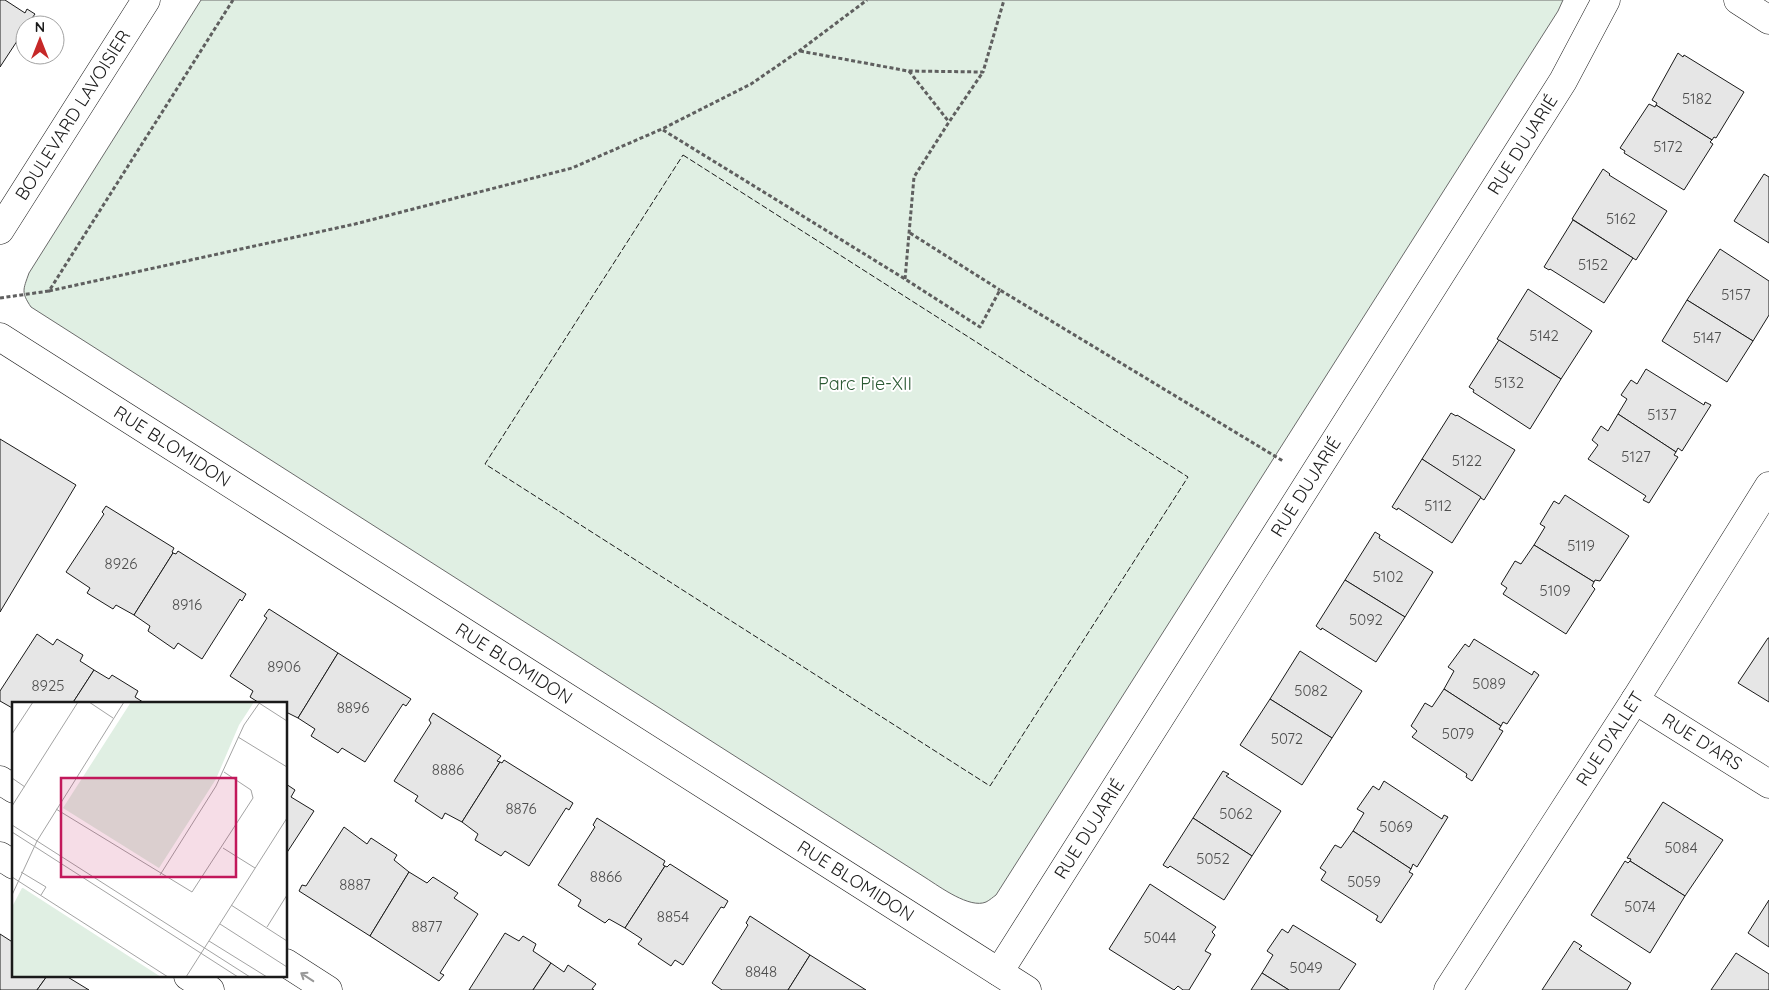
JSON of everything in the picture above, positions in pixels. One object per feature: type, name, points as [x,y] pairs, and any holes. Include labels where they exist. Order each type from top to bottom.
[{"type":"street","name":"BOULEVARD LAVOISIER","points":[[0,230],[146,0]]},
{"type":"street","name":"RUE DUJARIÉ","points":[[999,972],[1563,81],[1606,0]]},
{"type":"street","points":[[1738,0],[1769,20]]},
{"type":"street","name":"RUE BLOMIDON","points":[[0,337],[1028,990]]},
{"type":"street","name":"RUE D'ALLET","points":[[1448,990],[1635,700],[1769,486]]},
{"type":"street","name":"RUE D'ARS","points":[[1635,700],[1769,784]]},
{"type":"street","points":[[0,780],[12,788]]},
{"type":"street","points":[[0,856],[12,864]]},
{"type":"street","points":[[288,964],[328,990]]},
{"type":"street","points":[[191,978],[210,990]]},
{"type":"path","points":[[49,291],[233,0]]},
{"type":"path","points":[[0,298],[49,291],[355,224],[572,168],[662,129],[751,84],[799,51],[866,0]]},
{"type":"path","points":[[905,279],[914,177],[983,72],[1004,0]]},
{"type":"path","points":[[799,51],[908,71],[983,72]]},
{"type":"path","points":[[908,71],[949,122]]},
{"type":"path","points":[[662,129],[980,327],[1000,290]]},
{"type":"path","points":[[910,233],[1000,290],[1312,479]]},
{"type":"green space","name":"Parc Pie-XII","points":[[201,0],[1563,0],[1558,11],[996,895],[986,902],[979,903],[964,900],[939,887],[31,307],[24,294],[25,283],[29,273]]},
{"type":"building","points":[[0,0],[5,0],[25,13],[27,9],[35,14],[15,15],[15,44],[0,67]]},
{"type":"building","points":[[1678,53],[1744,92],[1716,138],[1714,137],[1712,140],[1656,105],[1657,103],[1652,100]]},
{"type":"building","points":[[1649,104],[1655,107],[1656,105],[1712,140],[1710,142],[1713,144],[1684,190],[1624,153],[1625,151],[1620,148]]},
{"type":"building","points":[[1603,169],[1609,175],[1667,211],[1636,260],[1572,219]]},
{"type":"building","points":[[1764,174],[1769,177],[1769,243],[1734,221]]},
{"type":"building","points":[[1573,220],[1633,258],[1604,303],[1544,267]]},
{"type":"building","points":[[1720,249],[1769,281],[1769,315],[1753,341],[1687,300]]},
{"type":"building","points":[[1528,289],[1592,331],[1561,379],[1497,339]]},
{"type":"building","points":[[1687,300],[1753,341],[1727,382],[1662,341]]},
{"type":"building","points":[[1499,340],[1561,379],[1530,429],[1473,392],[1474,390],[1469,387]]},
{"type":"building","points":[[1646,369],[1704,405],[1705,402],[1711,405],[1682,451],[1678,448],[1676,452],[1618,414],[1627,399],[1621,395],[1631,380],[1637,384]]},
{"type":"building","points":[[1451,413],[1515,450],[1484,500],[1422,459]]},
{"type":"building","points":[[1618,414],[1676,452],[1674,455],[1678,457],[1649,503],[1643,500],[1646,496],[1588,459],[1598,445],[1592,440],[1601,426],[1608,431]]},
{"type":"building","points":[[0,439],[76,485],[0,612]]},
{"type":"building","points":[[1422,459],[1481,497],[1452,543],[1398,508],[1397,510],[1392,507]]},
{"type":"building","points":[[1565,495],[1629,536],[1600,581],[1595,580],[1594,582],[1534,545],[1545,527],[1540,524],[1554,501],[1559,504]]},
{"type":"building","points":[[106,506],[174,548],[173,553],[134,615],[116,605],[113,609],[87,593],[90,588],[66,572],[104,514],[102,512]]},
{"type":"building","points":[[1375,532],[1380,535],[1379,538],[1433,572],[1405,617],[1345,580]]},
{"type":"building","points":[[1534,545],[1594,582],[1592,586],[1595,589],[1566,634],[1503,594],[1507,588],[1501,584],[1515,561],[1521,564]]},
{"type":"building","points":[[178,551],[246,594],[242,601],[240,599],[202,659],[178,643],[174,649],[148,631],[150,626],[134,615],[173,553],[176,554]]},
{"type":"building","points":[[1345,580],[1405,617],[1376,662],[1316,626]]},
{"type":"building","points":[[269,609],[338,653],[298,718],[288,713],[288,702],[258,702],[250,697],[253,691],[230,676],[267,618],[264,616]]},
{"type":"building","points":[[37,634],[53,645],[57,639],[83,655],[80,661],[94,670],[73,702],[12,702],[12,708],[0,701],[0,691]]},
{"type":"building","points":[[1769,638],[1769,702],[1738,683]]},
{"type":"building","points":[[1474,639],[1532,675],[1534,671],[1539,675],[1507,724],[1503,722],[1501,726],[1444,689],[1454,671],[1448,667],[1465,644],[1469,647]]},
{"type":"building","points":[[1300,651],[1362,691],[1332,738],[1270,699]]},
{"type":"building","points":[[338,653],[411,699],[406,706],[403,704],[365,762],[342,748],[338,753],[311,736],[315,729],[298,718]]},
{"type":"building","points":[[94,670],[109,679],[112,675],[138,691],[135,697],[143,702],[73,702]]},
{"type":"building","points":[[1444,689],[1501,726],[1499,729],[1503,731],[1472,781],[1466,777],[1467,774],[1412,737],[1417,731],[1411,726],[1425,703],[1432,707]]},
{"type":"building","points":[[1270,699],[1332,738],[1302,785],[1240,745]]},
{"type":"building","points":[[433,713],[501,756],[497,761],[500,762],[462,822],[445,813],[442,819],[415,801],[418,796],[394,781],[431,723],[429,720]]},
{"type":"building","points":[[504,760],[573,803],[569,810],[566,808],[529,866],[505,851],[501,856],[475,840],[478,834],[462,822],[500,762],[502,763]]},
{"type":"building","points":[[1223,771],[1229,774],[1226,776],[1281,811],[1252,856],[1193,818]]},
{"type":"building","points":[[1384,781],[1442,819],[1444,815],[1448,817],[1417,867],[1413,864],[1411,869],[1353,831],[1364,813],[1357,809],[1373,786],[1379,790]]},
{"type":"building","points":[[288,785],[295,790],[291,797],[314,811],[288,851]]},
{"type":"building","points":[[1663,802],[1723,840],[1685,896],[1627,858]]},
{"type":"building","points":[[597,818],[665,861],[663,865],[665,866],[625,928],[609,919],[605,923],[578,906],[581,900],[558,885],[595,827],[593,825]]},
{"type":"building","points":[[1193,818],[1252,856],[1224,900],[1170,866],[1168,868],[1163,865]]},
{"type":"building","points":[[344,827],[367,844],[371,838],[397,855],[394,860],[409,872],[370,936],[299,891],[302,885],[306,886]]},
{"type":"building","points":[[1353,831],[1411,869],[1409,872],[1413,874],[1381,923],[1376,920],[1378,916],[1321,880],[1326,872],[1320,868],[1335,845],[1341,848]]},
{"type":"building","points":[[1625,861],[1628,863],[1630,861],[1685,896],[1650,953],[1591,915]]},
{"type":"building","points":[[670,864],[728,901],[724,908],[721,907],[683,965],[675,960],[671,966],[638,944],[642,939],[625,928],[665,866],[667,867]]},
{"type":"building","points":[[409,872],[427,883],[433,877],[458,893],[454,898],[478,914],[440,973],[444,975],[439,981],[370,936]]},
{"type":"building","points":[[1150,884],[1216,927],[1212,932],[1215,935],[1205,951],[1211,954],[1189,990],[1183,990],[1178,986],[1174,990],[1109,949]]},
{"type":"building","points":[[1769,900],[1769,947],[1748,933]]},
{"type":"building","points":[[750,916],[810,955],[788,990],[722,990],[712,983],[748,925],[746,923]]},
{"type":"building","points":[[1293,925],[1356,964],[1339,990],[1289,990],[1262,973],[1273,955],[1267,951],[1282,929],[1288,933]]},
{"type":"building","points":[[505,933],[519,941],[523,936],[536,944],[533,951],[551,963],[533,990],[469,990]]},
{"type":"building","points":[[0,934],[12,942],[12,978],[46,978],[37,990],[0,990]]},
{"type":"building","points":[[1574,941],[1582,946],[1579,949],[1631,983],[1627,990],[1542,990]]},
{"type":"building","points":[[1736,953],[1769,974],[1769,990],[1711,990]]},
{"type":"building","points":[[810,955],[866,990],[788,990]]},
{"type":"building","points":[[551,963],[564,972],[568,965],[596,984],[592,989],[594,990],[533,990]]},
{"type":"building","points":[[1262,973],[1289,990],[1251,990]]},
{"type":"building","points":[[46,978],[69,978],[89,990],[37,990]]},
{"type":"fence","points":[[683,155],[1188,477],[990,786],[485,464],[683,155]]}]
